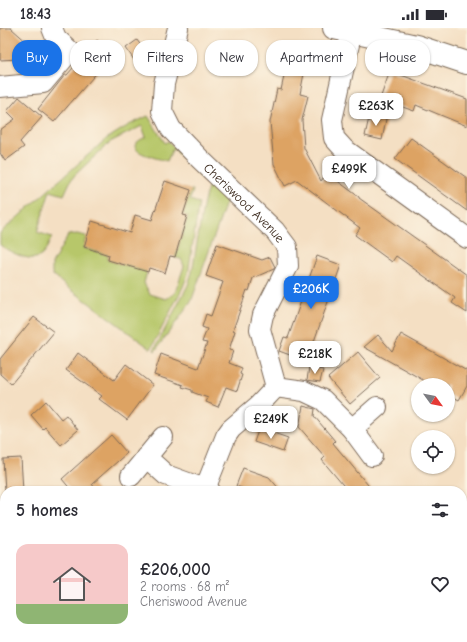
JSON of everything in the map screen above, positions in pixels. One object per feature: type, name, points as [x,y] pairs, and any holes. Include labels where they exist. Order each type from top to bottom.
[{"type":"street","points":[[0,87],[43,83],[70,51],[56,38],[52,28]]},
{"type":"street","name":"Cheriswood Avenue","points":[[178,28],[164,84],[162,111],[171,129],[200,160],[275,231],[287,247],[288,266],[262,315],[260,322],[260,329],[276,387]]},
{"type":"street","points":[[467,63],[416,46],[343,30],[332,120],[334,138],[344,149],[467,238]]},
{"type":"street","points":[[208,486],[226,436],[231,429],[259,405],[276,387],[304,391],[323,400],[352,429],[372,456]]},
{"type":"street","points":[[352,429],[377,407]]},
{"type":"street","points":[[130,476],[163,437]]},
{"type":"street","points":[[146,457],[166,475],[196,486]]},
{"type":"green space","points":[[148,116],[165,143],[168,141],[227,200],[191,302],[155,351],[154,350],[188,285],[192,272],[204,201],[209,185],[173,148],[167,161],[148,156],[137,150],[135,146],[146,137],[142,126],[110,142],[75,175],[64,195],[50,191],[37,232],[52,237],[43,254],[39,257],[28,258],[15,254],[0,245],[0,233],[106,139],[129,125]]},
{"type":"green space","points":[[191,190],[193,190],[190,200],[199,203],[188,274],[183,287],[151,349],[62,283],[52,274],[52,264],[68,235],[77,234],[86,236],[83,248],[108,255],[107,260],[147,272],[144,283],[150,294],[166,299],[175,293],[184,266],[181,259],[175,258],[188,216],[183,215]]},
{"type":"building","points":[[0,28],[11,28],[24,40],[12,40],[12,59],[0,60]]},
{"type":"building","points":[[133,43],[133,58],[126,48]]},
{"type":"building","points":[[70,72],[70,76],[94,76],[54,122],[38,109],[65,75]]},
{"type":"building","points":[[284,76],[304,76],[300,94],[308,96],[302,120],[304,148],[321,181],[327,173],[359,198],[467,275],[467,313],[452,303],[455,298],[396,256],[392,262],[355,235],[360,228],[297,180],[285,186],[274,164],[270,122],[277,89],[281,90]]},
{"type":"building","points":[[388,76],[404,76],[467,99],[467,126],[416,105],[414,111],[380,99]]},
{"type":"building","points":[[19,97],[42,117],[20,142],[24,147],[5,161],[0,153],[0,130],[15,119],[7,111]]},
{"type":"building","points":[[370,113],[386,119],[382,140],[365,136]]},
{"type":"building","points":[[411,138],[467,178],[467,211],[395,159]]},
{"type":"building","points":[[165,181],[191,190],[183,215],[187,216],[175,257],[170,256],[165,273],[149,268],[148,272],[108,260],[109,255],[84,247],[92,221],[130,233],[135,215],[152,220]]},
{"type":"building","points":[[217,244],[262,260],[270,257],[275,267],[274,269],[253,278],[249,291],[247,290],[233,330],[235,331],[229,350],[233,351],[229,363],[242,368],[240,374],[242,375],[237,391],[226,387],[218,407],[206,402],[208,398],[182,387],[183,385],[154,375],[161,354],[198,368],[207,343],[202,342],[207,329],[202,327],[206,314],[211,316],[223,282],[206,276]]},
{"type":"building","points":[[317,256],[341,265],[312,347],[314,348],[309,362],[279,351],[284,337],[288,338]]},
{"type":"building","points":[[34,317],[54,332],[11,384],[0,374],[0,359]]},
{"type":"building","points":[[401,334],[467,371],[467,386],[459,400],[455,398],[455,378],[419,378],[364,347],[378,335],[392,351]]},
{"type":"building","points":[[358,352],[380,378],[350,404],[328,378]]},
{"type":"building","points":[[78,353],[114,380],[126,364],[153,385],[127,420],[99,399],[102,396],[66,370]]},
{"type":"building","points":[[309,367],[323,370],[320,382],[307,380]]},
{"type":"building","points":[[46,401],[61,419],[66,415],[78,430],[61,445],[45,427],[43,429],[31,415]]},
{"type":"building","points":[[303,406],[315,409],[314,416],[335,441],[333,443],[369,486],[344,486],[322,460],[325,457],[299,427]]},
{"type":"building","points":[[259,428],[288,438],[283,452],[254,442]]},
{"type":"building","points":[[111,435],[127,453],[92,484],[93,486],[68,486],[62,479]]},
{"type":"building","points":[[21,458],[23,486],[5,486],[3,459]]},
{"type":"building","points":[[243,468],[269,477],[277,486],[236,486]]}]
